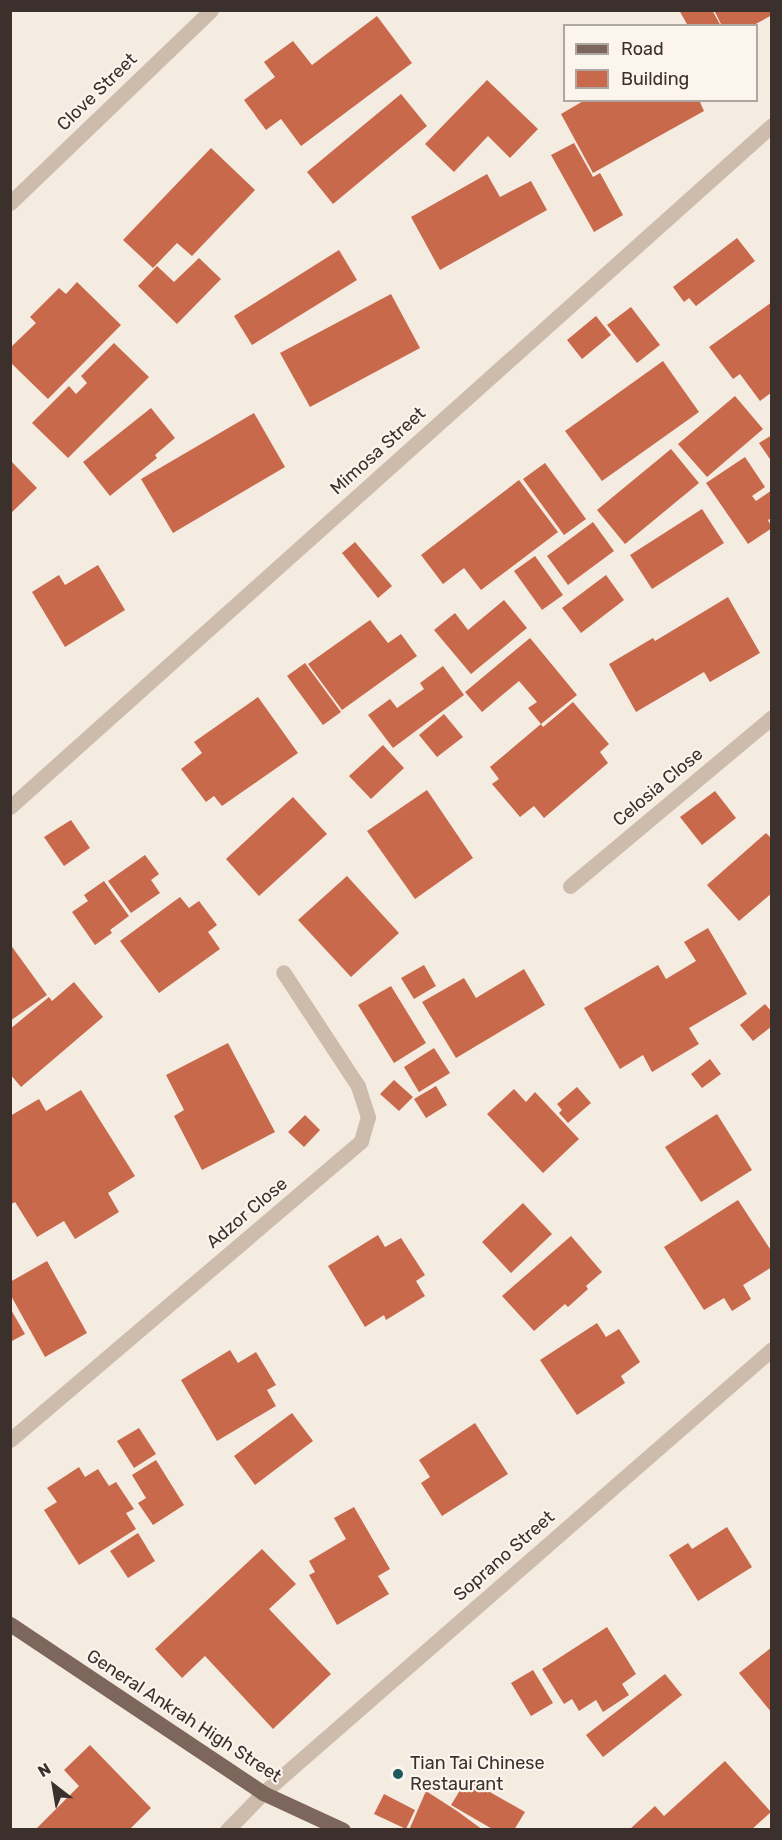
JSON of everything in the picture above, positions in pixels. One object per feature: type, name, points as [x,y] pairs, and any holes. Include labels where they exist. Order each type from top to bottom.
[{"type":"main road","name":"General Ankrah High Street","points":[[10,1624],[263,1793],[343,1830]]},
{"type":"street","name":"Clove Street","points":[[10,202],[211,10]]},
{"type":"street","name":"Mimosa Street","points":[[10,807],[771,125]]},
{"type":"street","name":"Celosia Close","points":[[570,886],[771,717]]},
{"type":"street","name":"Adzor Close","points":[[10,1440],[361,1141],[368,1117],[358,1086],[283,972]]},
{"type":"street","name":"Soprano Street","points":[[227,1830],[263,1793],[771,1349]]},
{"type":"building","points":[[679,10],[712,10],[720,24],[687,24]]},
{"type":"building","points":[[714,10],[772,10],[772,15],[756,24],[721,24]]},
{"type":"building","points":[[377,16],[412,63],[301,146],[281,119],[266,130],[244,100],[275,77],[264,62],[293,41],[312,65]]},
{"type":"building","points":[[487,80],[538,129],[510,158],[488,136],[454,172],[425,144]]},
{"type":"building","points":[[401,94],[427,126],[333,204],[307,172]]},
{"type":"building","points":[[582,102],[700,102],[704,111],[593,173],[561,114]]},
{"type":"building","points":[[574,143],[593,177],[600,173],[623,215],[594,232],[551,155]]},
{"type":"building","points":[[211,148],[255,190],[192,256],[177,243],[153,268],[123,240]]},
{"type":"building","points":[[487,174],[500,197],[531,181],[547,210],[440,270],[411,217]]},
{"type":"building","points":[[737,238],[755,261],[696,306],[689,298],[684,302],[673,287]]},
{"type":"building","points":[[339,250],[357,280],[252,345],[234,316]]},
{"type":"building","points":[[199,258],[221,279],[177,324],[138,286],[157,266],[174,282]]},
{"type":"building","points":[[77,282],[121,325],[48,399],[10,362],[10,348],[36,323],[30,317],[59,288],[66,294]]},
{"type":"building","points":[[391,294],[420,348],[310,407],[280,353]]},
{"type":"building","points":[[772,302],[772,392],[760,401],[740,374],[733,379],[709,347]]},
{"type":"building","points":[[631,307],[660,345],[637,363],[607,325]]},
{"type":"building","points":[[596,316],[611,335],[582,359],[567,340]]},
{"type":"building","points":[[114,343],[149,377],[68,458],[32,423],[69,386],[76,394],[87,383],[81,376]]},
{"type":"building","points":[[663,361],[699,412],[602,481],[565,431]]},
{"type":"building","points":[[735,396],[763,429],[707,477],[678,444]]},
{"type":"building","points":[[151,408],[175,438],[155,455],[157,458],[110,496],[83,462]]},
{"type":"building","points":[[254,413],[285,467],[173,533],[141,479]]},
{"type":"building","points":[[772,435],[772,462],[759,443]]},
{"type":"building","points":[[671,449],[699,483],[625,544],[597,510]]},
{"type":"building","points":[[745,457],[765,487],[752,496],[756,501],[772,490],[772,518],[768,520],[772,528],[748,544],[706,483]]},
{"type":"building","points":[[10,460],[37,488],[10,514]]},
{"type":"building","points":[[545,463],[586,519],[564,535],[523,479]]},
{"type":"building","points":[[519,480],[558,532],[481,590],[464,568],[443,584],[421,555]]},
{"type":"building","points":[[702,509],[724,543],[652,589],[630,555]]},
{"type":"building","points":[[593,522],[614,551],[568,585],[547,556]]},
{"type":"building","points":[[355,542],[392,586],[378,598],[342,553]]},
{"type":"building","points":[[535,556],[563,595],[542,610],[514,571]]},
{"type":"building","points":[[98,565],[125,610],[65,647],[32,592],[59,575],[65,585]]},
{"type":"building","points":[[606,575],[624,600],[581,633],[562,608]]},
{"type":"building","points":[[728,597],[760,653],[710,682],[704,672],[636,712],[609,664],[653,638],[655,641]]},
{"type":"building","points":[[504,600],[527,628],[471,674],[434,630],[455,613],[468,630]]},
{"type":"building","points":[[370,620],[388,643],[401,634],[417,656],[342,710],[308,664]]},
{"type":"building","points":[[530,638],[577,695],[541,724],[528,708],[537,702],[519,681],[482,712],[465,692]]},
{"type":"building","points":[[305,663],[341,712],[323,725],[287,676]]},
{"type":"building","points":[[443,666],[464,695],[393,748],[368,715],[390,699],[397,708],[424,689],[420,683]]},
{"type":"building","points":[[258,697],[298,753],[222,806],[214,796],[206,802],[181,769],[202,753],[194,742]]},
{"type":"building","points":[[573,702],[609,744],[600,752],[608,763],[544,818],[534,806],[520,817],[492,784],[499,779],[490,767],[541,724],[543,727]]},
{"type":"building","points":[[444,714],[463,737],[437,757],[419,735]]},
{"type":"building","points":[[383,745],[404,768],[371,799],[349,776]]},
{"type":"building","points":[[427,790],[473,858],[415,899],[367,831]]},
{"type":"building","points":[[715,791],[736,818],[702,845],[680,817]]},
{"type":"building","points":[[293,797],[327,834],[259,896],[226,859]]},
{"type":"building","points":[[71,820],[90,848],[64,866],[44,837]]},
{"type":"building","points":[[766,833],[772,839],[772,893],[739,921],[707,885]]},
{"type":"building","points":[[145,855],[159,874],[151,880],[160,893],[131,913],[108,881]]},
{"type":"building","points":[[347,876],[399,933],[351,977],[298,920]]},
{"type":"building","points":[[104,881],[129,916],[110,930],[112,933],[95,945],[72,912],[88,901],[84,895]]},
{"type":"building","points":[[180,897],[189,908],[199,901],[217,925],[208,932],[220,949],[159,993],[120,941]]},
{"type":"building","points":[[708,928],[747,994],[689,1028],[699,1044],[652,1072],[643,1055],[620,1069],[584,1008],[658,965],[666,979],[696,961],[684,942]]},
{"type":"building","points":[[10,944],[47,995],[10,1021]]},
{"type":"building","points":[[424,965],[436,986],[414,999],[401,978]]},
{"type":"building","points":[[524,969],[545,1005],[456,1058],[422,1002],[464,978],[476,998]]},
{"type":"building","points":[[74,982],[103,1017],[21,1087],[10,1074],[10,1029],[49,997],[52,1001]]},
{"type":"building","points":[[391,986],[426,1043],[394,1063],[358,1005]]},
{"type":"building","points":[[765,1004],[772,1012],[772,1026],[753,1041],[740,1025]]},
{"type":"building","points":[[228,1043],[275,1132],[202,1170],[174,1116],[184,1110],[166,1075]]},
{"type":"building","points":[[434,1048],[450,1073],[419,1092],[404,1067]]},
{"type":"building","points":[[710,1059],[721,1074],[702,1088],[691,1074]]},
{"type":"building","points":[[394,1080],[413,1097],[399,1111],[380,1094]]},
{"type":"building","points":[[436,1086],[447,1105],[426,1118],[414,1099]]},
{"type":"building","points":[[577,1087],[591,1103],[568,1123],[559,1113],[562,1110],[557,1104]]},
{"type":"building","points":[[514,1089],[526,1102],[535,1092],[579,1139],[543,1173],[487,1114]]},
{"type":"building","points":[[81,1090],[135,1176],[108,1193],[119,1212],[75,1239],[64,1221],[37,1237],[15,1202],[10,1205],[10,1116],[39,1099],[46,1111]]},
{"type":"building","points":[[717,1114],[752,1170],[701,1202],[665,1147]]},
{"type":"building","points":[[305,1115],[320,1130],[304,1147],[288,1132]]},
{"type":"building","points":[[738,1200],[772,1252],[772,1267],[743,1285],[751,1299],[732,1311],[724,1298],[704,1310],[664,1247]]},
{"type":"building","points":[[523,1203],[552,1234],[511,1273],[482,1242]]},
{"type":"building","points":[[378,1235],[385,1247],[401,1238],[425,1275],[416,1281],[425,1296],[386,1320],[384,1315],[365,1327],[328,1266]]},
{"type":"building","points":[[571,1236],[602,1272],[586,1286],[588,1289],[568,1307],[565,1304],[534,1331],[502,1296]]},
{"type":"building","points":[[47,1261],[87,1333],[45,1357],[10,1294],[10,1282]]},
{"type":"building","points":[[10,1308],[25,1334],[10,1342]]},
{"type":"building","points":[[597,1323],[606,1337],[619,1329],[640,1362],[621,1376],[625,1383],[577,1415],[540,1360]]},
{"type":"building","points":[[230,1350],[238,1363],[256,1352],[276,1385],[267,1390],[276,1406],[217,1441],[181,1380]]},
{"type":"building","points":[[292,1413],[313,1441],[255,1485],[234,1456]]},
{"type":"building","points":[[475,1423],[508,1474],[442,1516],[421,1483],[430,1477],[419,1460]]},
{"type":"building","points":[[139,1428],[156,1454],[134,1468],[117,1441]]},
{"type":"building","points":[[156,1460],[184,1505],[153,1525],[138,1503],[146,1498],[132,1475]]},
{"type":"building","points":[[79,1467],[85,1477],[98,1469],[109,1486],[116,1482],[134,1509],[126,1513],[136,1529],[79,1565],[44,1510],[57,1502],[47,1488]]},
{"type":"building","points":[[354,1507],[390,1569],[378,1576],[389,1594],[337,1625],[309,1575],[315,1572],[309,1561],[346,1539],[334,1518]]},
{"type":"building","points":[[727,1527],[752,1567],[698,1601],[669,1555],[688,1543],[692,1549]]},
{"type":"building","points":[[138,1533],[155,1561],[128,1578],[110,1551]]},
{"type":"building","points":[[262,1549],[296,1584],[269,1609],[331,1674],[273,1729],[205,1656],[182,1678],[155,1649]]},
{"type":"building","points":[[607,1627],[636,1674],[622,1684],[629,1695],[603,1712],[596,1700],[579,1711],[572,1699],[564,1704],[542,1669]]},
{"type":"building","points":[[772,1647],[772,1713],[739,1673]]},
{"type":"building","points":[[533,1670],[553,1703],[531,1716],[511,1683]]},
{"type":"building","points":[[665,1674],[682,1695],[603,1757],[586,1735]]},
{"type":"building","points":[[90,1745],[151,1808],[129,1830],[35,1830],[79,1786],[64,1770]]},
{"type":"building","points":[[725,1761],[771,1812],[751,1830],[629,1830],[655,1806],[664,1816]]},
{"type":"building","points":[[467,1779],[525,1812],[514,1830],[494,1830],[451,1805]]},
{"type":"building","points":[[426,1791],[457,1811],[483,1830],[409,1830]]},
{"type":"building","points":[[384,1794],[415,1810],[406,1829],[374,1814]]},
{"type":"place","name":"Tian Tai Chinese Restaurant","points":[[398,1774]]}]
